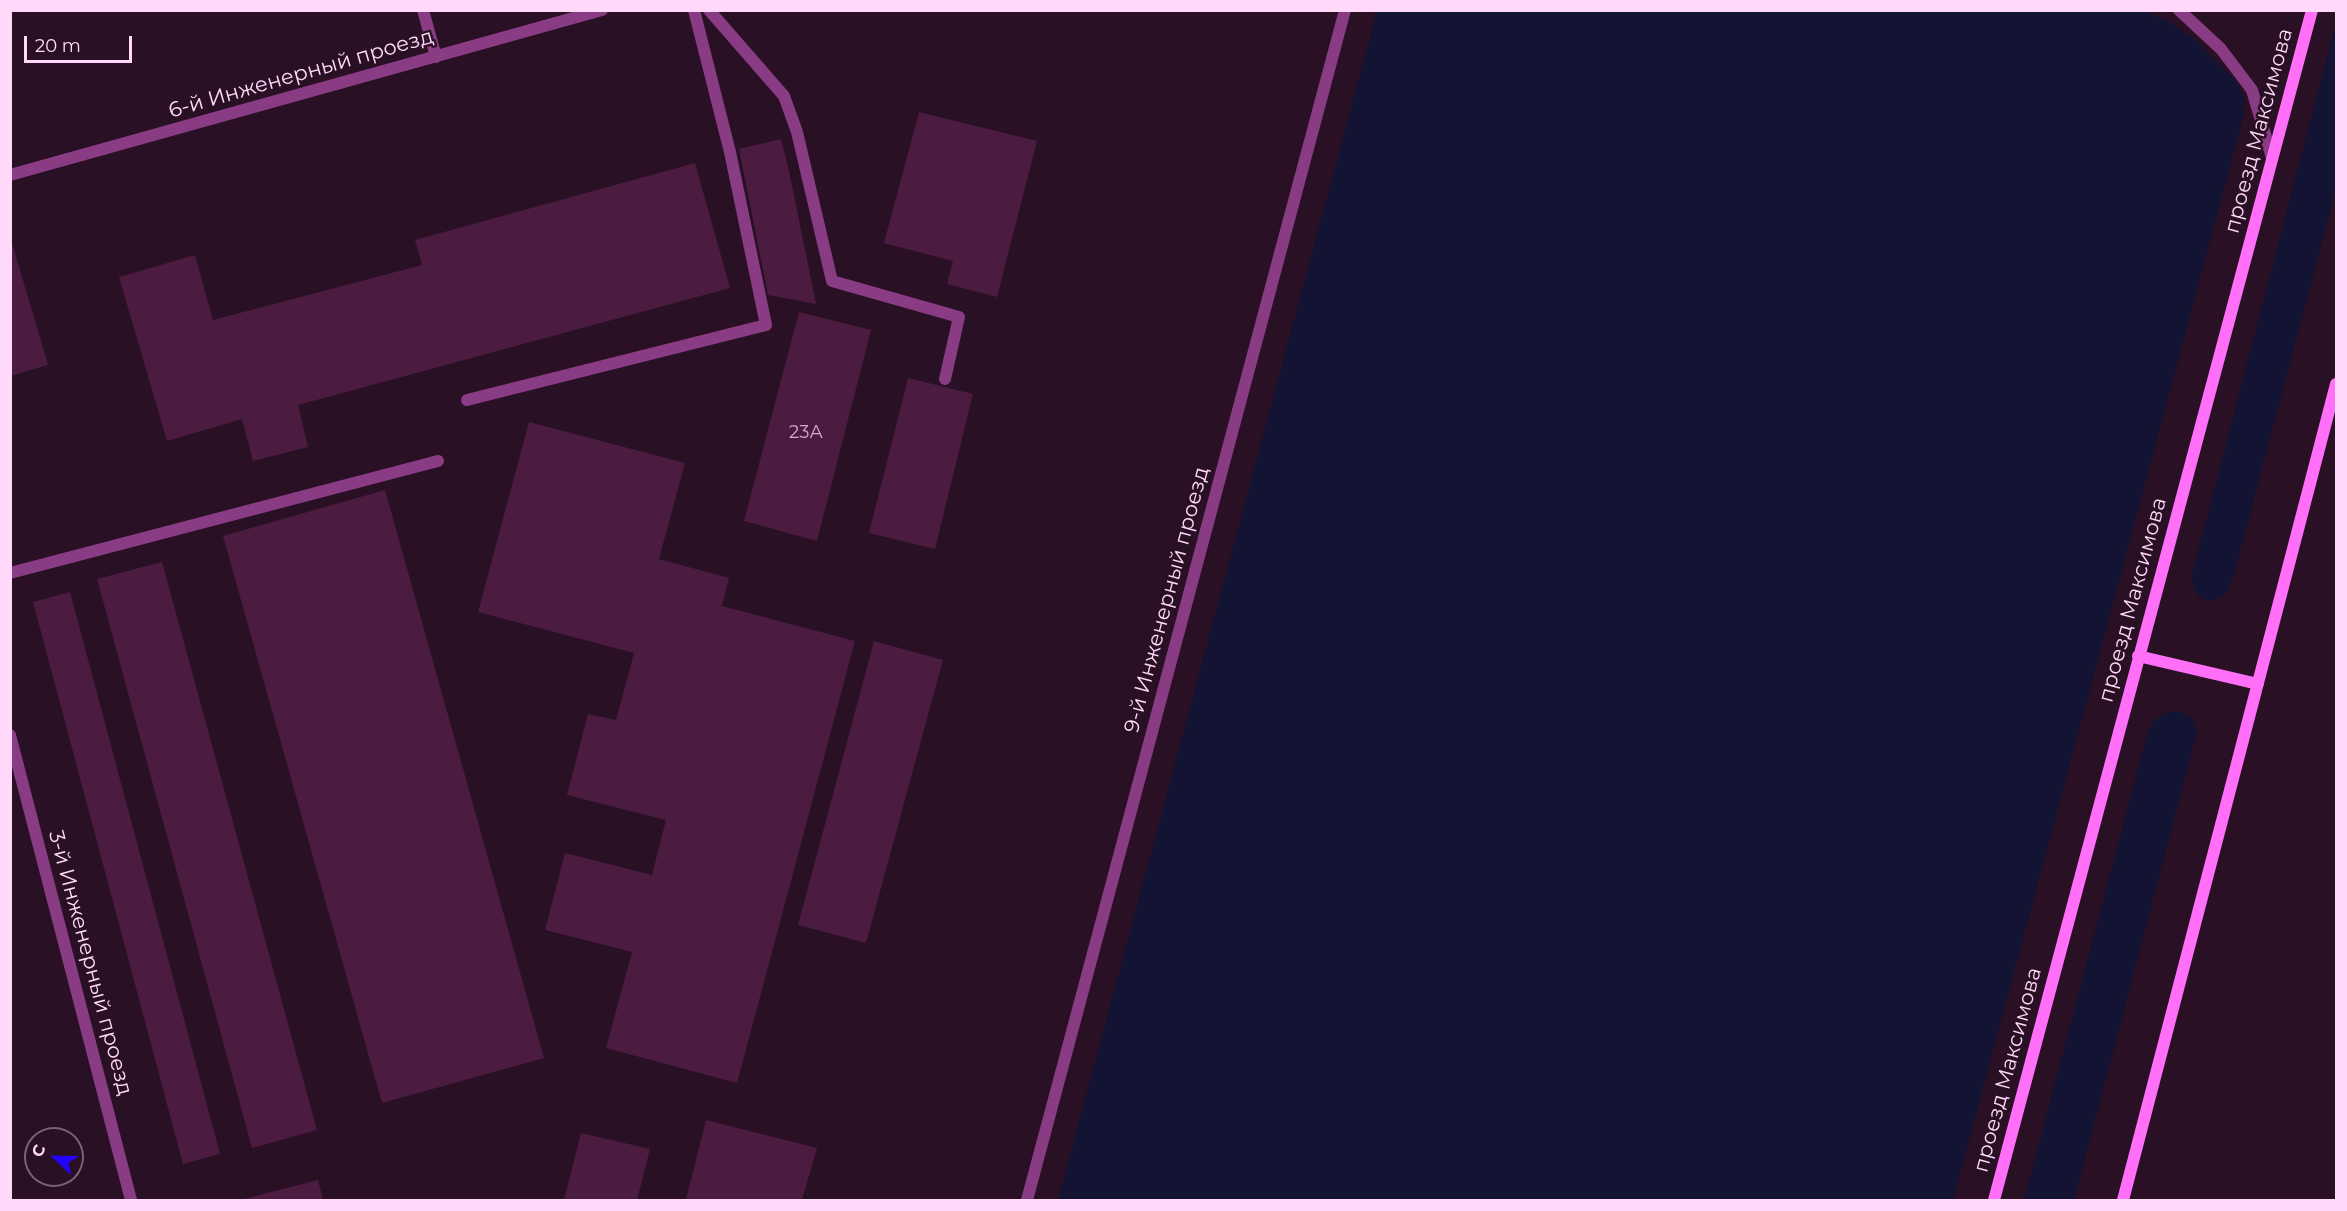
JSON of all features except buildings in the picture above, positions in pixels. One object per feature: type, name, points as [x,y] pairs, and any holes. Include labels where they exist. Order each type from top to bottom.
[{"type":"main road","name":"проезд Максимова","points":[[1994,1200],[2312,10]]},
{"type":"main road","points":[[2123,1200],[2337,384]]},
{"type":"main road","points":[[2138,656],[2258,684]]},
{"type":"street","points":[[423,10],[436,57]]},
{"type":"street","name":"6-й Инженерный проезд","points":[[10,175],[602,10]]},
{"type":"street","points":[[467,400],[766,325],[730,152],[694,10]]},
{"type":"street","points":[[708,10],[784,96],[797,132],[832,281],[959,317],[945,379]]},
{"type":"street","name":"9-й Инженерный проезд","points":[[1027,1200],[1345,10]]},
{"type":"street","points":[[2179,10],[2221,49],[2252,90],[2272,158]]},
{"type":"street","points":[[10,573],[438,461]]},
{"type":"street","name":"3-й Инженерный проезд","points":[[10,735],[131,1200]]},
{"type":"shaded area","points":[[1377,11],[2143,11],[2169,21],[2194,39],[2236,81],[2244,98],[2243,118],[1953,1200],[1058,1200]]},
{"type":"shaded area","points":[[2336,22],[2336,189],[2233,578],[2224,595],[2207,600],[2198,595],[2195,590],[2193,571]]},
{"type":"shaded area","points":[[2169,711],[2184,713],[2191,718],[2197,732],[2074,1200],[2024,1200],[2148,731],[2153,721]]}]
